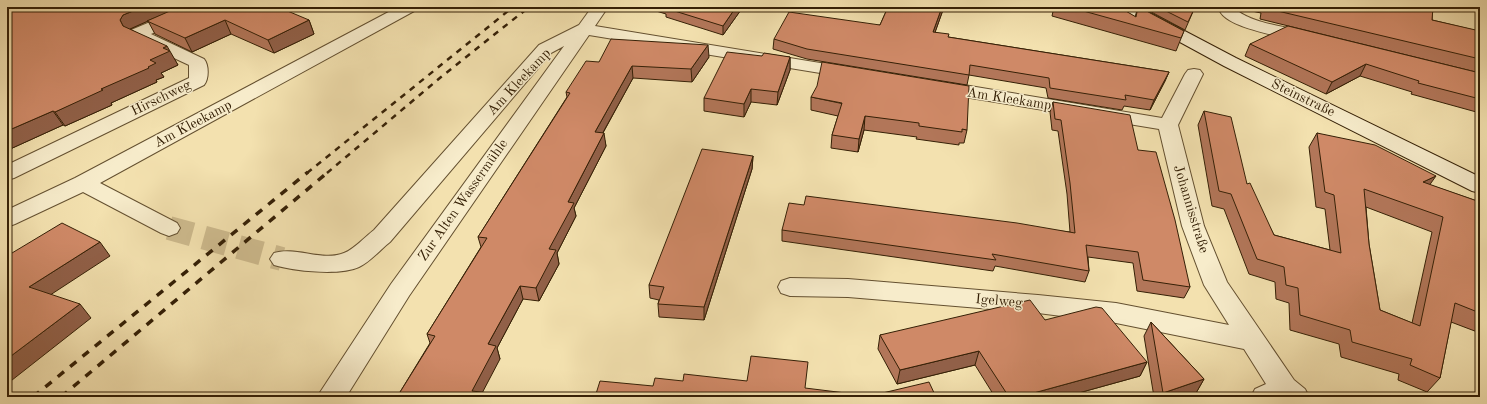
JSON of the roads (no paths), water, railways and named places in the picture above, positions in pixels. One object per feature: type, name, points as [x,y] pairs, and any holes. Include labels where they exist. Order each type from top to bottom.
[{"type":"street","name":"Hirschweg","points":[[7,173],[198,81],[198,63],[137,34],[200,7]]},
{"type":"street","name":"Am Kleekamp","points":[[7,219],[83,183],[410,7]]},
{"type":"street","name":"Zur Alten Wassermühle","points":[[331,397],[400,290],[600,7]]},
{"type":"street","name":"Steinstraße","points":[[1127,7],[1230,62],[1480,186]]},
{"type":"street","points":[[1227,7],[1227,10],[1236,18],[1248,23],[1325,41]]},
{"type":"street","name":"Am Kleekamp","points":[[282,259],[327,264],[351,261],[382,236],[545,49],[583,29]]},
{"type":"street","points":[[583,29],[864,75]]},
{"type":"street","points":[[1168,125],[1194,74]]},
{"type":"street","name":"Am Kleekamp","points":[[926,85],[1168,125]]},
{"type":"street","name":"Johannisstraße","points":[[1168,125],[1193,226],[1216,285],[1252,340],[1281,394]]},
{"type":"street","points":[[83,183],[169,228]]},
{"type":"street","name":"Igelweg","points":[[790,287],[848,288],[1046,305],[1116,313],[1252,340]]},
{"type":"tunnel","points":[[169,228],[282,259]]},
{"type":"railway","points":[[307,173],[513,7]]},
{"type":"railway","points":[[327,173],[441,77],[529,7]]},
{"type":"railway","points":[[33,397],[308,172]]},
{"type":"railway","points":[[61,397],[328,172]]}]
